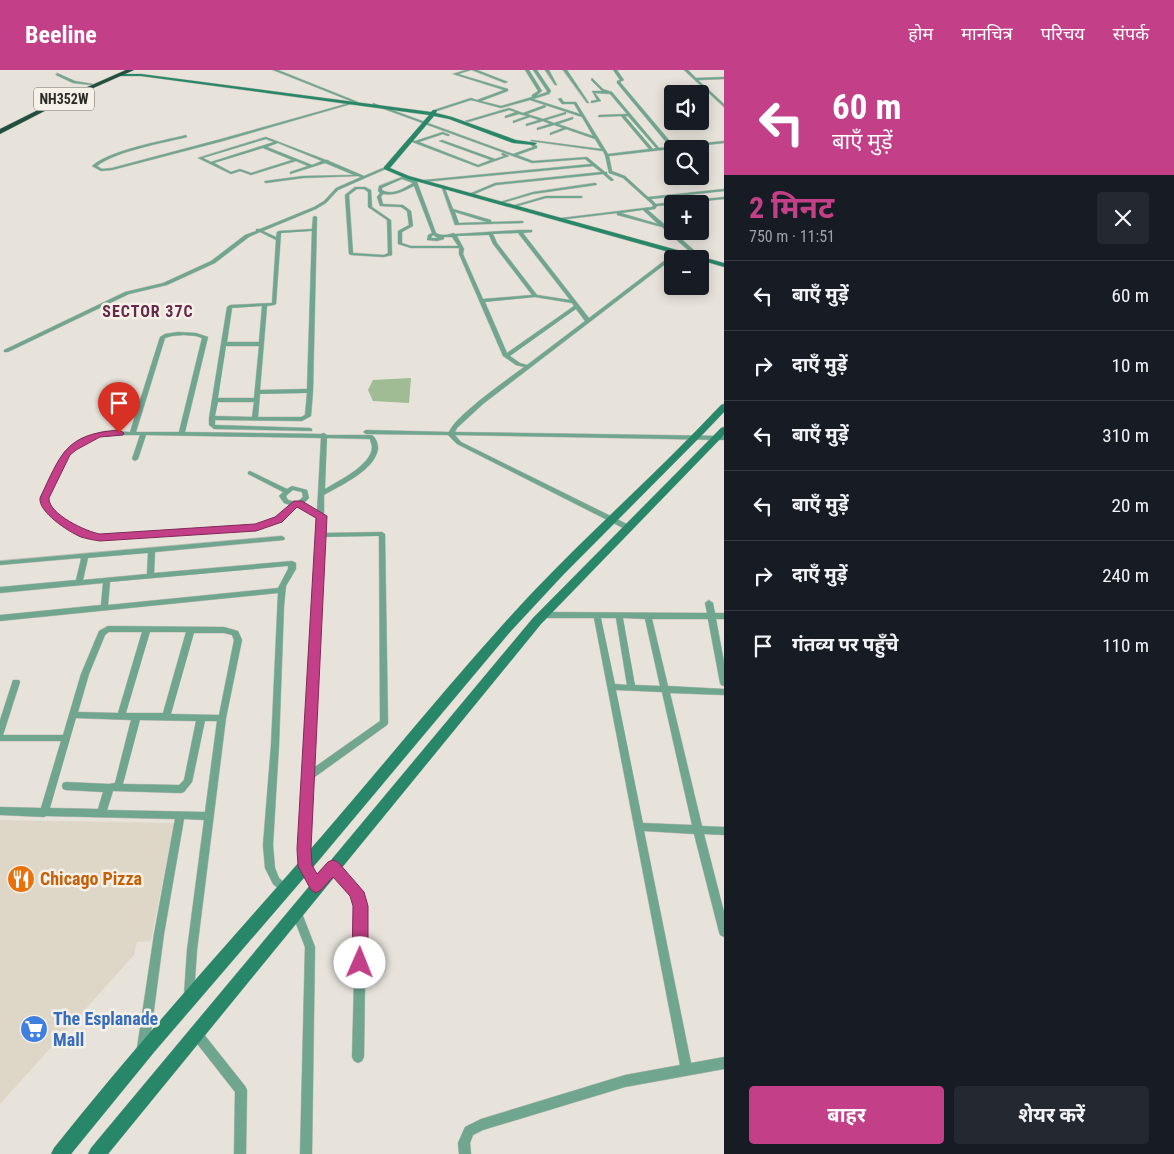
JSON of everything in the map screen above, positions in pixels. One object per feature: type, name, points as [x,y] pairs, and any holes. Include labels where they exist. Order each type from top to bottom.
[{"type":"highway","name":"NH352W","points":[[0,131],[91,84],[125,70]]},
{"type":"highway","name":"NH352W","points":[[0,131],[62,100],[132,70]]},
{"type":"street","points":[[132,70],[141,74]]},
{"type":"street","points":[[275,70],[353,103]]},
{"type":"street","points":[[469,70],[455,74],[507,90],[477,101]]},
{"type":"street","points":[[474,70],[506,82]]},
{"type":"street","points":[[495,106],[539,94],[540,91],[527,70]]},
{"type":"street","points":[[6,351],[127,293],[165,284],[213,262],[258,230],[322,205],[334,191],[343,185],[386,168],[423,123],[434,113],[470,99],[503,107],[548,94],[549,91],[535,70]]},
{"type":"street","points":[[547,70],[556,84]]},
{"type":"street","points":[[565,70],[590,102],[599,102],[593,92],[627,92]]},
{"type":"street","points":[[615,70],[622,80],[618,82],[666,140]]},
{"type":"street","points":[[686,70],[724,106]]},
{"type":"street","points":[[57,74],[74,82],[91,84]]},
{"type":"street","points":[[118,75],[141,74],[434,113],[467,120],[504,135],[532,143],[536,147],[513,155]]},
{"type":"street","points":[[697,79],[724,78]]},
{"type":"street","points":[[697,79],[724,78]]},
{"type":"street","points":[[592,79],[608,92],[659,150]]},
{"type":"street","points":[[531,99],[582,116]]},
{"type":"street","points":[[560,99],[563,103],[575,104],[608,155],[610,171],[613,173]]},
{"type":"street","points":[[186,136],[117,155],[99,161],[94,166],[102,170],[112,169],[353,103]]},
{"type":"street","points":[[375,105],[538,163],[586,158],[612,180]]},
{"type":"street","points":[[506,117],[545,106]]},
{"type":"street","points":[[467,120],[506,109],[597,138]]},
{"type":"street","points":[[527,125],[565,112]]},
{"type":"street","points":[[434,113],[515,142],[604,150]]},
{"type":"street","points":[[622,115],[652,150]]},
{"type":"street","points":[[599,116],[629,115]]},
{"type":"street","points":[[514,122],[530,116]]},
{"type":"street","points":[[538,130],[572,118]]},
{"type":"street","points":[[551,134],[572,125]]},
{"type":"street","points":[[409,140],[478,166],[507,156],[443,133],[416,142]]},
{"type":"street","points":[[425,146],[453,136]]},
{"type":"street","points":[[296,160],[251,174],[240,170],[231,173],[200,158],[266,138],[362,176]]},
{"type":"street","points":[[441,140],[494,160]]},
{"type":"street","points":[[211,163],[278,142]]},
{"type":"street","points":[[709,144],[724,142]]},
{"type":"street","points":[[264,147],[310,166]]},
{"type":"street","points":[[608,155],[664,149]]},
{"type":"street","points":[[291,172],[327,161]]},
{"type":"street","points":[[461,247],[411,247],[400,244],[400,232],[411,226],[409,211],[402,206],[381,205],[380,197],[382,193],[380,188],[402,178],[424,181],[594,165]]},
{"type":"street","points":[[277,166],[291,172],[309,176]]},
{"type":"street","points":[[386,168],[415,181],[434,234],[441,236],[530,231]]},
{"type":"street","points":[[570,168],[579,176]]},
{"type":"street","points":[[546,170],[555,178]]},
{"type":"street","points":[[522,172],[531,180]]},
{"type":"street","points":[[471,194],[487,186],[506,183],[613,173],[622,176],[655,204],[724,198]]},
{"type":"street","points":[[498,174],[506,183]]},
{"type":"street","points":[[266,182],[309,176],[362,176]]},
{"type":"street","points":[[382,193],[397,193],[415,181]]},
{"type":"street","points":[[424,181],[672,250]]},
{"type":"street","points":[[500,202],[528,194],[595,184]]},
{"type":"street","points":[[343,185],[354,189],[365,188],[370,191],[370,207],[390,220],[390,254],[384,256],[352,254],[347,195],[354,189]]},
{"type":"street","points":[[442,186],[451,210],[460,224],[522,222]]},
{"type":"street","points":[[648,198],[724,190]]},
{"type":"street","points":[[528,194],[536,199]]},
{"type":"street","points":[[514,206],[536,199],[581,196]]},
{"type":"street","points":[[561,219],[654,208],[655,204]]},
{"type":"street","points":[[644,209],[690,250]]},
{"type":"street","points":[[451,210],[497,223]]},
{"type":"street","points":[[615,213],[663,227]]},
{"type":"street","points":[[212,418],[305,418],[308,416],[315,217]]},
{"type":"street","points":[[264,228],[277,236]]},
{"type":"street","points":[[258,230],[277,236]]},
{"type":"street","points":[[314,230],[283,230],[277,236],[274,304],[230,307],[212,426],[451,435],[698,438],[721,435]]},
{"type":"street","points":[[519,231],[575,308],[588,321]]},
{"type":"street","points":[[490,232],[494,243],[535,296]]},
{"type":"street","points":[[453,234],[461,247],[461,254],[506,356],[518,364],[529,367]]},
{"type":"street","points":[[709,261],[724,265]]},
{"type":"street","points":[[451,435],[454,427],[475,408],[664,263]]},
{"type":"street","points":[[482,302],[535,296],[571,302]]},
{"type":"street","points":[[255,419],[265,306]]},
{"type":"street","points":[[506,356],[575,308]]},
{"type":"street","points":[[133,433],[163,337],[168,334],[200,334],[205,337],[182,434]]},
{"type":"street","points":[[225,344],[262,344]]},
{"type":"street","points":[[258,392],[310,391]]},
{"type":"street","points":[[216,400],[257,400]]},
{"type":"street","points":[[60,1154],[112,1087],[142,1055],[189,997],[305,866],[536,596],[698,438],[724,408]]},
{"type":"street","points":[[135,459],[144,433]]},
{"type":"street","points":[[250,473],[286,491],[296,488],[305,491],[322,491],[374,457],[374,439],[370,436],[324,435],[98,434],[81,442],[66,454],[44,498],[44,502],[49,512],[84,534],[100,537],[256,528],[278,520],[306,498],[305,491]]},
{"type":"street","points":[[316,886],[305,866],[322,516],[324,435]]},
{"type":"street","points":[[451,435],[459,443],[628,528]]},
{"type":"street","points":[[96,1154],[390,796],[544,615],[721,435]]},
{"type":"street","points":[[286,491],[282,498],[286,502],[296,504],[322,516]]},
{"type":"street","points":[[308,777],[384,723],[382,534],[320,535]]},
{"type":"street","points":[[0,563],[282,538]]},
{"type":"street","points":[[150,576],[152,550]]},
{"type":"street","points":[[79,582],[85,556]]},
{"type":"street","points":[[0,590],[292,563],[292,570],[284,581],[282,590],[276,745],[268,845],[270,868],[276,881],[285,889]]},
{"type":"street","points":[[104,608],[107,580]]},
{"type":"street","points":[[0,618],[282,590]]},
{"type":"street","points":[[709,603],[720,651],[724,683]]},
{"type":"street","points":[[544,615],[724,616]]},
{"type":"street","points":[[597,616],[687,1070]]},
{"type":"street","points":[[619,616],[632,688]]},
{"type":"street","points":[[648,616],[724,932]]},
{"type":"street","points":[[44,813],[93,650],[102,633],[108,629],[224,630],[231,631],[237,636],[222,718],[192,950],[189,997]]},
{"type":"street","points":[[121,716],[147,629]]},
{"type":"street","points":[[166,717],[191,630]]},
{"type":"street","points":[[0,733],[16,682]]},
{"type":"street","points":[[611,687],[724,692]]},
{"type":"street","points":[[74,715],[222,718]]},
{"type":"street","points":[[101,814],[114,788],[136,716]]},
{"type":"street","points":[[66,786],[182,789],[188,782],[201,718]]},
{"type":"street","points":[[0,738],[67,738]]},
{"type":"street","points":[[0,811],[210,816]]},
{"type":"street","points":[[142,1055],[159,934],[180,815]]},
{"type":"street","points":[[638,827],[724,831]]},
{"type":"street","points":[[333,867],[357,892],[361,906],[358,1057]]},
{"type":"street","points":[[296,910],[310,948],[306,1154]]},
{"type":"street","points":[[195,1032],[241,1090],[240,1154]]},
{"type":"street","points":[[465,1154],[464,1143],[468,1131],[481,1125],[625,1081],[724,1063]]},
{"type":"shaded area","name":"The Esplanade Mall","points":[[0,820],[174,823],[151,941],[137,942],[134,955],[0,1104]]},
{"type":"green space","points":[[411,378],[409,403],[373,401],[368,390],[373,380]]},
{"type":"place","name":"Chicago Pizza","points":[[21,879]]},
{"type":"place","name":"The Esplanade Mall","points":[[34,1029]]},
{"type":"district","name":"SECTOR 37C","points":[[148,311]]},
{"type":"route","points":[[119,433],[105,433],[89,437],[66,454],[44,498],[49,512],[84,534],[100,537],[256,528],[272,523],[286,515],[294,504],[298,504],[322,516],[304,849],[305,866],[316,886],[333,867],[357,892],[361,906],[360,963]]}]
